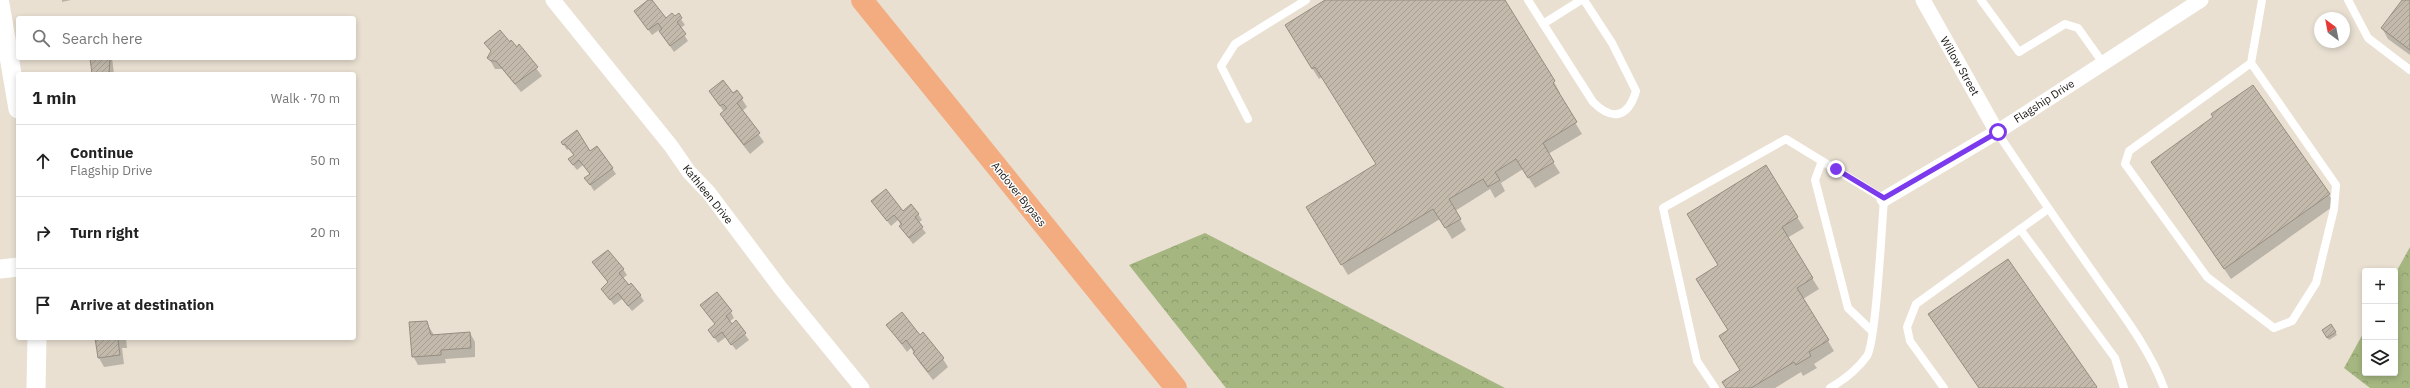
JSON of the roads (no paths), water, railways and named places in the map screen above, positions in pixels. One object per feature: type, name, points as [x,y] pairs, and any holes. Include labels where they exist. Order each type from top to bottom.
[{"type":"main road","name":"Andover Bypass","points":[[862,0],[1176,388]]},
{"type":"street","name":"Kathleen Drive","points":[[553,0],[671,146],[689,172],[709,193],[782,290],[862,388]]},
{"type":"street","name":"Willow Street","points":[[1923,0],[1998,132]]},
{"type":"street","name":"Flagship Drive","points":[[1884,198],[1998,132],[2201,0]]},
{"type":"street","points":[[0,4],[16,97]]},
{"type":"street","points":[[0,269],[16,267]]},
{"type":"street","points":[[36,388],[37,340]]},
{"type":"lane","points":[[1248,119],[1222,66],[1235,44],[1306,0]]},
{"type":"lane","points":[[1528,0],[1593,102],[1602,110],[1612,114],[1624,113],[1631,106],[1636,91],[1612,43],[1584,0]]},
{"type":"lane","points":[[1543,24],[1581,0]]},
{"type":"lane","points":[[1980,0],[2019,52],[2065,24],[2078,28],[2104,63]]},
{"type":"lane","points":[[2251,63],[2336,185],[2334,209],[2316,283],[2292,321],[2274,328],[2207,277],[2125,164],[2129,151],[2251,63],[2262,0]]},
{"type":"lane","points":[[2348,0],[2368,38],[2410,70]]},
{"type":"lane","points":[[1998,132],[2048,209],[2131,326],[2160,377],[2164,388]]},
{"type":"lane","points":[[1715,388],[1697,361],[1663,208],[1786,139],[1884,198],[1872,332],[1868,355],[1848,377],[1830,388]]},
{"type":"lane","points":[[1822,161],[1815,180],[1848,308],[1872,332]]},
{"type":"lane","points":[[1944,388],[1910,341],[1908,327],[1910,316],[1916,304],[2048,209]]},
{"type":"lane","points":[[2020,229],[2115,358],[2124,388]]}]
